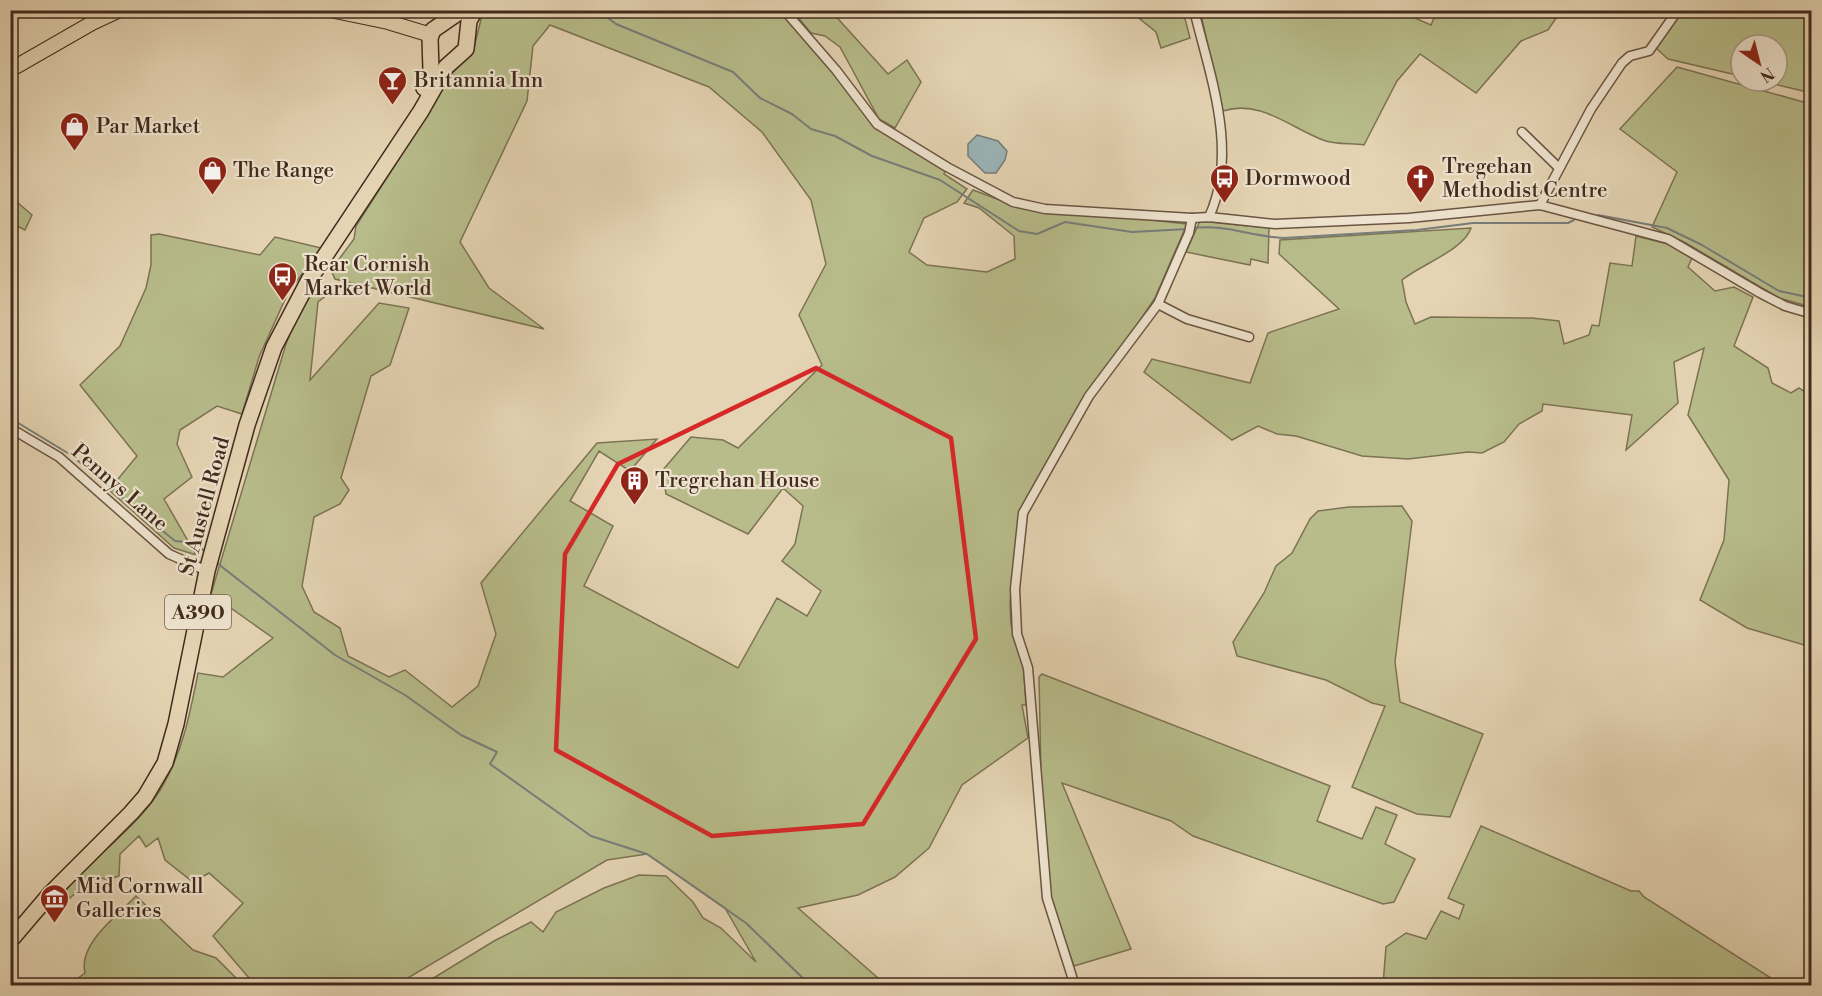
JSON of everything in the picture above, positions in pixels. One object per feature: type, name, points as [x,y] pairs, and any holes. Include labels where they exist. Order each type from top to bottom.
[{"type":"highway","points":[[405,133],[431,71],[431,42],[439,24],[447,22],[462,10]]},
{"type":"highway","points":[[405,133],[446,67],[466,49],[467,35],[475,10]]},
{"type":"highway","points":[[447,22],[460,25],[467,35]]},
{"type":"highway","points":[[431,42],[442,58],[457,58]]},
{"type":"highway","name":"St Austell Road","points":[[10,941],[50,894],[131,813],[156,781],[165,763],[176,724],[207,571],[250,416],[274,347],[309,280],[405,133]]},
{"type":"main road","points":[[10,70],[92,23],[120,10]]},
{"type":"main road","points":[[330,10],[388,22],[431,42]]},
{"type":"street","points":[[784,10],[837,69],[877,124],[947,167],[1013,202],[1045,209],[1190,225],[1209,217],[1275,224],[1409,218],[1540,205],[1668,239],[1760,293],[1785,306],[1812,314]]},
{"type":"street","points":[[1194,10],[1221,125],[1220,191],[1209,217]]},
{"type":"street","points":[[1540,205],[1558,167],[1591,109],[1622,63],[1630,56],[1649,51],[1678,10]]},
{"type":"street","points":[[1522,132],[1558,167]]},
{"type":"street","points":[[1075,986],[1047,898],[1028,668],[1017,634],[1015,589],[1023,513],[1089,396],[1158,304],[1190,225]]},
{"type":"street","points":[[1158,304],[1187,320],[1250,337]]},
{"type":"street","name":"Pennys Lane","points":[[10,428],[59,457],[169,554],[207,571]]},
{"type":"highlighted area","points":[[816,368],[951,438],[976,639],[863,824],[712,836],[556,750],[565,554],[618,464]]},
{"type":"green space","points":[[1213,10],[1406,10],[1410,16],[1431,25],[1437,11],[1554,10],[1559,14],[1548,30],[1521,41],[1476,93],[1420,54],[1397,81],[1364,145],[1328,142],[1262,111],[1237,108],[1223,111],[1201,15]]},
{"type":"green space","points":[[483,11],[784,11],[877,124],[947,167],[944,174],[967,189],[957,202],[924,218],[909,252],[927,265],[987,272],[1015,259],[1014,236],[979,208],[964,203],[973,190],[1013,205],[1187,224],[1155,298],[1089,396],[1021,512],[1010,602],[1011,625],[1023,659],[1026,705],[1022,705],[1028,738],[962,785],[929,848],[895,877],[858,895],[798,908],[886,985],[422,985],[494,941],[531,922],[543,932],[556,912],[604,888],[639,875],[666,876],[693,902],[703,918],[721,928],[756,962],[725,908],[647,854],[607,860],[396,985],[255,985],[213,936],[243,903],[209,873],[193,882],[165,860],[158,838],[146,847],[139,836],[120,854],[119,876],[108,880],[94,876],[70,898],[65,891],[129,828],[162,787],[181,746],[198,673],[223,677],[273,638],[211,594],[286,344],[301,307],[314,293],[322,290],[332,291],[318,302],[310,380],[379,303],[409,308],[390,365],[371,376],[341,478],[349,490],[340,504],[314,517],[302,586],[314,612],[340,628],[348,656],[389,677],[405,670],[452,707],[478,686],[496,634],[481,583],[597,443],[657,439],[630,471],[599,451],[570,501],[613,526],[584,586],[738,668],[777,598],[807,616],[821,591],[782,561],[795,544],[803,506],[783,488],[748,534],[666,494],[662,471],[691,437],[723,440],[738,448],[822,365],[799,315],[826,264],[811,200],[762,132],[709,87],[550,25],[533,46],[527,101],[460,242],[489,288],[544,329],[335,279],[331,270],[354,239],[356,226],[422,123],[443,82],[473,52]]},
{"type":"green space","points":[[793,11],[831,11],[888,74],[907,60],[921,82],[895,128],[879,119],[840,47],[825,36],[811,33]]},
{"type":"green space","points":[[1130,11],[1183,11],[1190,38],[1161,48],[1156,32]]},
{"type":"green space","points":[[1682,11],[1811,11],[1811,93],[1789,88],[1789,33],[1729,33],[1729,73],[1668,59],[1656,48]]},
{"type":"green space","points":[[1677,67],[1729,81],[1729,93],[1771,93],[1811,104],[1811,307],[1779,298],[1686,243],[1652,227],[1677,172],[1620,129]]},
{"type":"green space","points":[[11,197],[32,215],[25,230],[11,223]]},
{"type":"green space","points":[[1200,221],[1269,228],[1268,263],[1251,259],[1250,265],[1186,252]]},
{"type":"green space","points":[[1471,228],[1467,236],[1451,250],[1402,280],[1406,302],[1415,324],[1431,317],[1532,318],[1559,321],[1564,344],[1589,335],[1592,325],[1599,326],[1610,263],[1632,266],[1636,236],[1668,244],[1692,258],[1688,267],[1715,291],[1734,287],[1753,297],[1734,346],[1768,368],[1772,383],[1791,393],[1799,388],[1811,396],[1811,647],[1747,628],[1700,600],[1724,540],[1729,480],[1688,415],[1704,348],[1674,362],[1678,403],[1626,450],[1632,415],[1543,404],[1542,411],[1519,424],[1504,442],[1482,453],[1468,452],[1408,459],[1362,456],[1296,436],[1277,434],[1258,426],[1232,440],[1144,372],[1152,359],[1250,383],[1268,333],[1339,309],[1279,254],[1280,240]]},
{"type":"green space","points":[[159,234],[260,255],[275,237],[321,248],[288,293],[259,357],[242,414],[217,406],[180,430],[177,444],[192,477],[164,499],[196,555],[174,548],[109,490],[137,456],[80,385],[120,346],[146,288],[151,265],[151,235]]},
{"type":"green space","points":[[1402,506],[1412,521],[1395,662],[1400,702],[1483,734],[1450,817],[1417,814],[1352,787],[1385,706],[1372,703],[1326,680],[1237,656],[1233,642],[1264,593],[1276,566],[1292,553],[1310,519],[1318,511],[1349,507]]},
{"type":"green space","points":[[1042,674],[1330,786],[1317,821],[1362,839],[1376,807],[1397,815],[1385,844],[1415,859],[1394,902],[1383,904],[1193,836],[1171,821],[1062,783],[1131,949],[1074,966],[1050,898],[1041,775],[1039,677]]},
{"type":"green space","points":[[1481,826],[1631,891],[1639,891],[1644,897],[1771,978],[1776,985],[1383,985],[1386,947],[1406,933],[1426,939],[1441,911],[1459,919],[1464,905],[1448,898]]},
{"type":"green space","points":[[136,896],[193,950],[216,958],[243,985],[69,985],[85,973],[84,962],[93,941]]},
{"type":"water","points":[[977,135],[998,141],[1007,151],[1005,160],[996,173],[985,173],[968,156],[968,144]]},
{"type":"waterway","points":[[479,18],[510,10]]},
{"type":"waterway","points":[[597,10],[616,24],[733,72],[760,98],[792,114],[811,129],[835,136],[872,156],[940,180],[1019,231],[1037,234],[1065,222],[1132,232],[1188,229]]},
{"type":"waterway","points":[[1598,215],[1667,228],[1702,245],[1779,291],[1812,298]]},
{"type":"waterway","points":[[1193,228],[1228,229],[1284,238],[1417,230],[1473,223],[1568,223],[1574,220]]},
{"type":"waterway","points":[[10,418],[71,455],[175,541],[196,543],[205,552]]},
{"type":"waterway","points":[[217,563],[335,655],[405,695],[461,735],[497,752],[490,764],[591,836],[647,854],[746,923],[811,986]]},
{"type":"place","name":"Britannia Inn","points":[[393,106]]},
{"type":"place","name":"Par Market","points":[[75,152]]},
{"type":"place","name":"The Range","points":[[212,196]]},
{"type":"place","name":"Dormwood","points":[[1224,204]]},
{"type":"place","name":"Tregehan Methodist Centre","points":[[1421,204]]},
{"type":"place","name":"Rear Cornish Market World","points":[[283,302]]},
{"type":"place","name":"Tregrehan House","points":[[634,506]]},
{"type":"place","name":"Mid Cornwall Galleries","points":[[55,924]]}]
